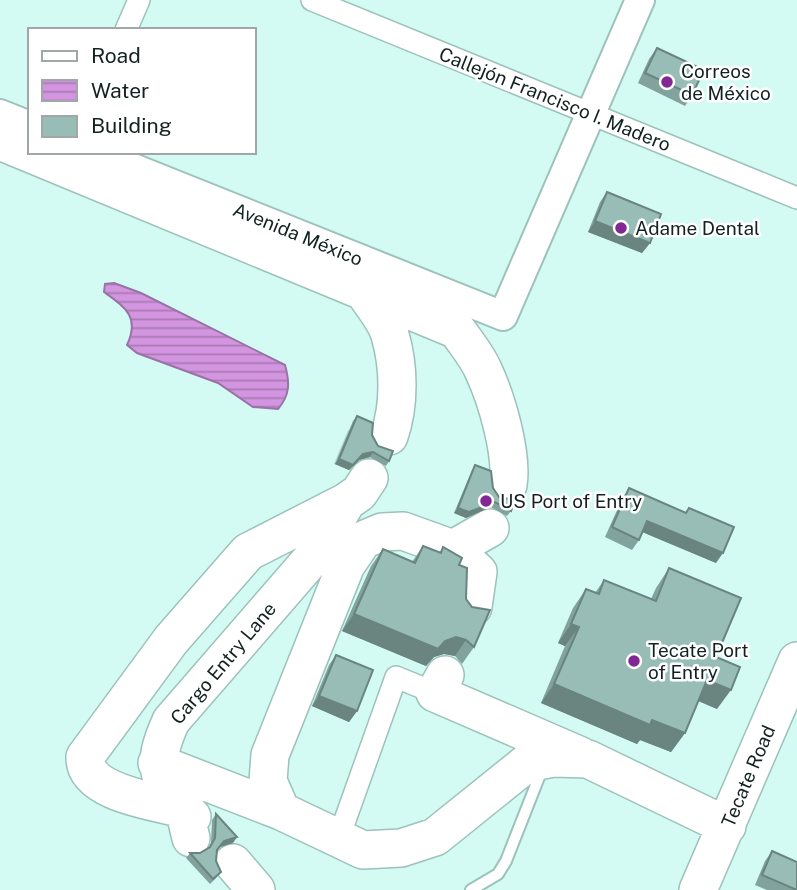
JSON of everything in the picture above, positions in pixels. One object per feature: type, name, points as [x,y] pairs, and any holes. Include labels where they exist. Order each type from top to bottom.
[{"type":"highway","points":[[0,141],[28,153]]},
{"type":"highway","points":[[31,154],[457,330],[479,428],[497,480]]},
{"type":"highway","points":[[365,293],[362,334],[372,362],[379,432]]},
{"type":"highway","name":"Cargo Entry Lane","points":[[355,484],[314,555],[172,721],[159,749],[157,763],[168,790],[192,825],[117,791],[95,776],[85,764],[85,757],[171,640],[248,552],[355,484]]},
{"type":"highway","points":[[281,811],[268,781],[270,755],[346,565],[363,540],[382,532],[470,532],[478,572],[473,607]]},
{"type":"highway","name":"Tecate Road","points":[[698,890],[797,661]]},
{"type":"highway","points":[[440,684],[727,826],[721,890]]},
{"type":"highway","points":[[157,763],[281,811],[363,850],[401,848],[435,837],[527,763],[547,759],[588,759]]},
{"type":"highway","points":[[229,876],[256,890]]},
{"type":"street","points":[[127,28],[139,0]]},
{"type":"street","name":"Callejón Francisco I. Madero","points":[[312,0],[797,198]]},
{"type":"street","points":[[592,114],[640,0]]},
{"type":"street","points":[[0,114],[28,125]]},
{"type":"street","name":"Avenida México","points":[[98,154],[503,316],[592,114]]},
{"type":"street","points":[[339,837],[396,677],[440,684]]},
{"type":"lane","points":[[471,890],[498,874],[506,861],[547,759]]},
{"type":"water","points":[[114,283],[141,293],[285,365],[288,388],[282,404],[278,409],[253,407],[218,383],[137,353],[127,345],[132,327],[129,314],[104,292],[105,284]]},
{"type":"building","points":[[657,48],[704,70],[692,95],[645,73]]},
{"type":"building","points":[[607,192],[661,214],[650,243],[595,221]]},
{"type":"building","points":[[357,416],[373,423],[372,435],[378,446],[393,451],[389,461],[373,452],[363,454],[353,465],[339,459]]},
{"type":"building","points":[[475,465],[491,471],[493,488],[499,497],[515,500],[511,511],[495,502],[469,512],[458,508]]},
{"type":"building","points":[[629,488],[686,513],[689,508],[734,527],[723,553],[647,521],[639,540],[612,527]]},
{"type":"building","points":[[423,546],[441,553],[443,547],[462,558],[459,565],[467,568],[466,599],[472,607],[490,610],[474,647],[466,640],[456,637],[445,641],[438,649],[354,614],[383,549],[415,563]]},
{"type":"building","name":"Tecate Port of Entry","points":[[669,568],[741,598],[716,657],[740,667],[731,690],[707,680],[685,733],[652,720],[650,725],[554,684],[579,627],[571,624],[586,589],[599,594],[604,580],[656,601]]},
{"type":"building","points":[[336,655],[373,670],[357,711],[319,696]]},
{"type":"building","points":[[216,814],[237,837],[224,841],[217,850],[216,861],[221,872],[213,879],[190,853],[200,853],[210,847],[215,838]]},
{"type":"building","points":[[772,851],[797,862],[797,890],[762,875]]},
{"type":"tunnel","points":[[351,471],[369,428]]},
{"type":"place","name":"Correos de México","points":[[667,82]]},
{"type":"place","name":"Adame Dental","points":[[621,228]]},
{"type":"place","name":"US Port of Entry","points":[[486,501]]},
{"type":"place","name":"Tecate Port of Entry","points":[[634,661]]}]
